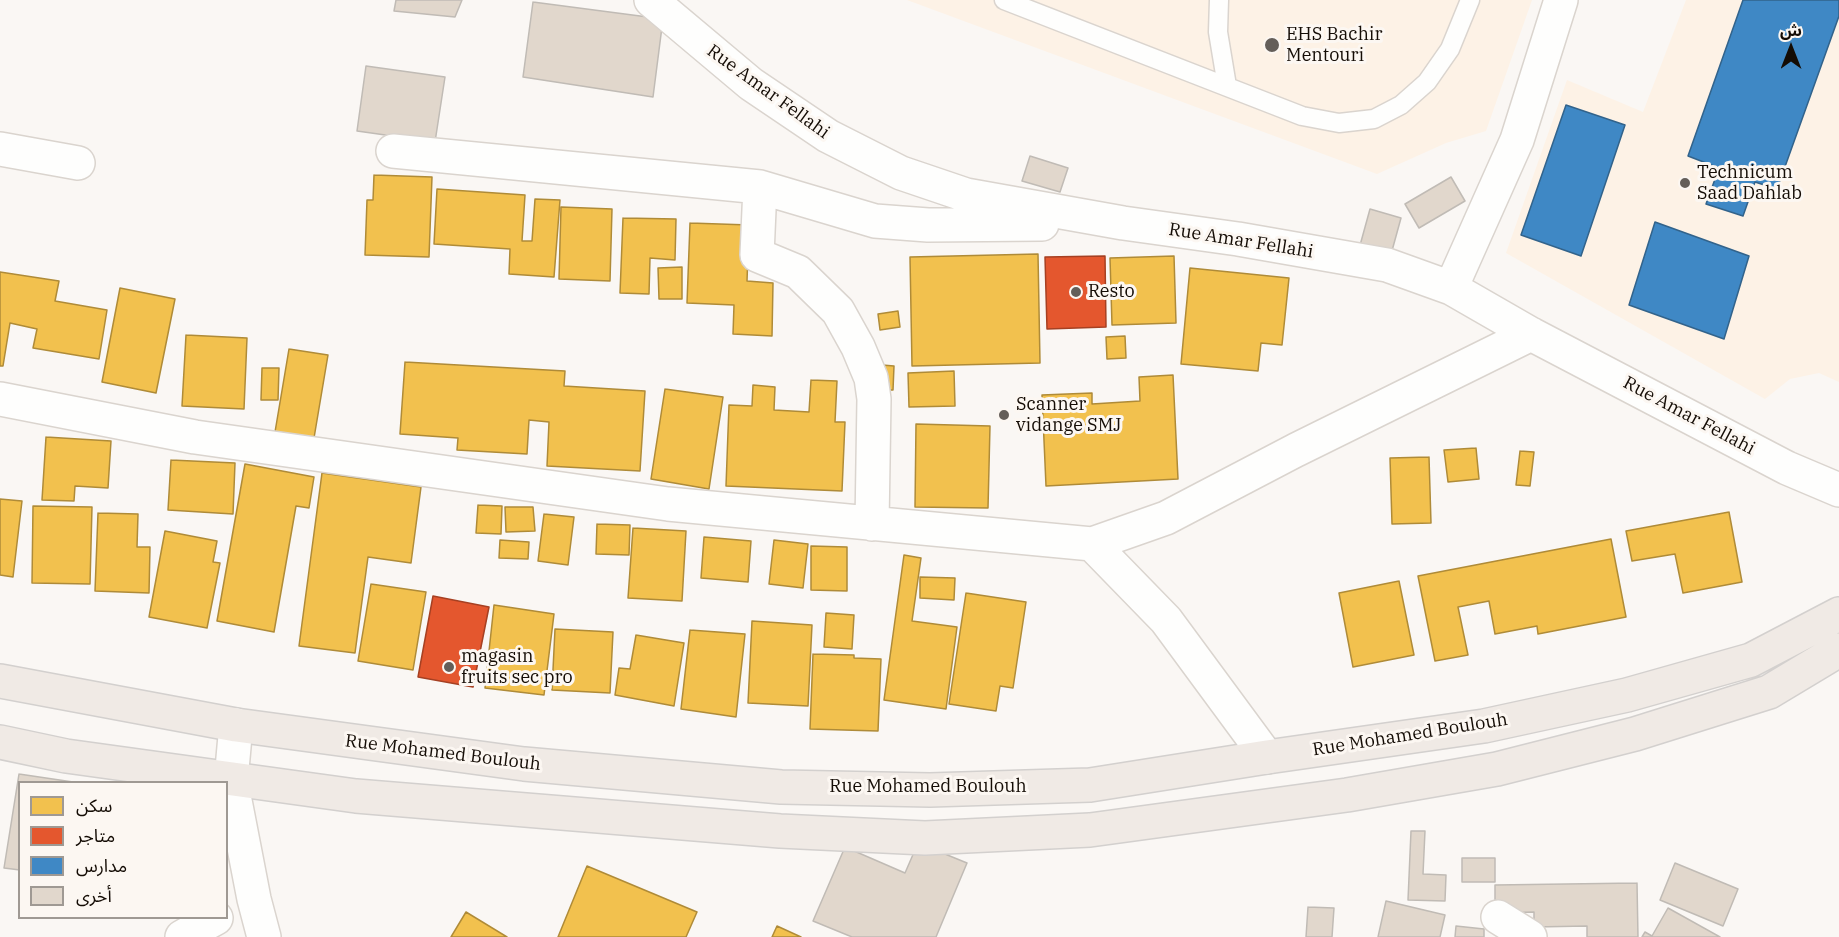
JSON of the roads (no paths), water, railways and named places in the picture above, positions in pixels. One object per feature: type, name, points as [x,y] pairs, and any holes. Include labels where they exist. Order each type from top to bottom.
[{"type":"main road","name":"Rue Mohamed Boulouh","points":[[0,681],[236,725],[524,764],[781,787],[930,790],[1090,785],[1484,726],[1627,695],[1751,660],[1839,614]]},
{"type":"main road","points":[[0,742],[66,756],[356,796],[780,831],[925,838],[1090,830],[1311,800],[1497,769],[1635,734],[1769,692],[1839,650]]},
{"type":"street","name":"Rue Amar Fellahi","points":[[651,0],[751,84],[828,136],[901,173],[966,195],[1123,223],[1238,239],[1388,265],[1451,288],[1531,334],[1787,468],[1839,490]]},
{"type":"street","points":[[1451,288],[1517,140],[1561,0]]},
{"type":"street","points":[[0,149],[78,163]]},
{"type":"street","points":[[393,151],[760,187],[876,221],[928,225],[1123,223]]},
{"type":"street","points":[[760,187],[757,255],[798,272],[838,311],[858,347],[871,378],[874,399],[872,524]]},
{"type":"street","points":[[0,399],[206,439],[668,504],[1092,544],[1166,518],[1296,450],[1531,334]]},
{"type":"street","points":[[1092,544],[1166,620],[1267,757]]},
{"type":"street","points":[[236,725],[231,780],[240,905],[264,937]]},
{"type":"street","points":[[1498,917],[1530,937]]},
{"type":"street","points":[[182,937],[214,919]]},
{"type":"lane","points":[[1004,0],[1302,116],[1339,123],[1374,119],[1401,105],[1428,82],[1450,49],[1470,0]]},
{"type":"lane","points":[[1219,0],[1218,32],[1227,86]]},
{"type":"place","name":"EHS Bachir Mentouri","points":[[1272,45]]},
{"type":"place","name":"Technicum Saad Dahlab","points":[[1685,183]]},
{"type":"place","name":"Resto","points":[[1076,292]]},
{"type":"place","name":"Scanner vidange SMJ","points":[[1004,415]]},
{"type":"place","name":"magasin fruits sec pro","points":[[449,667]]}]
